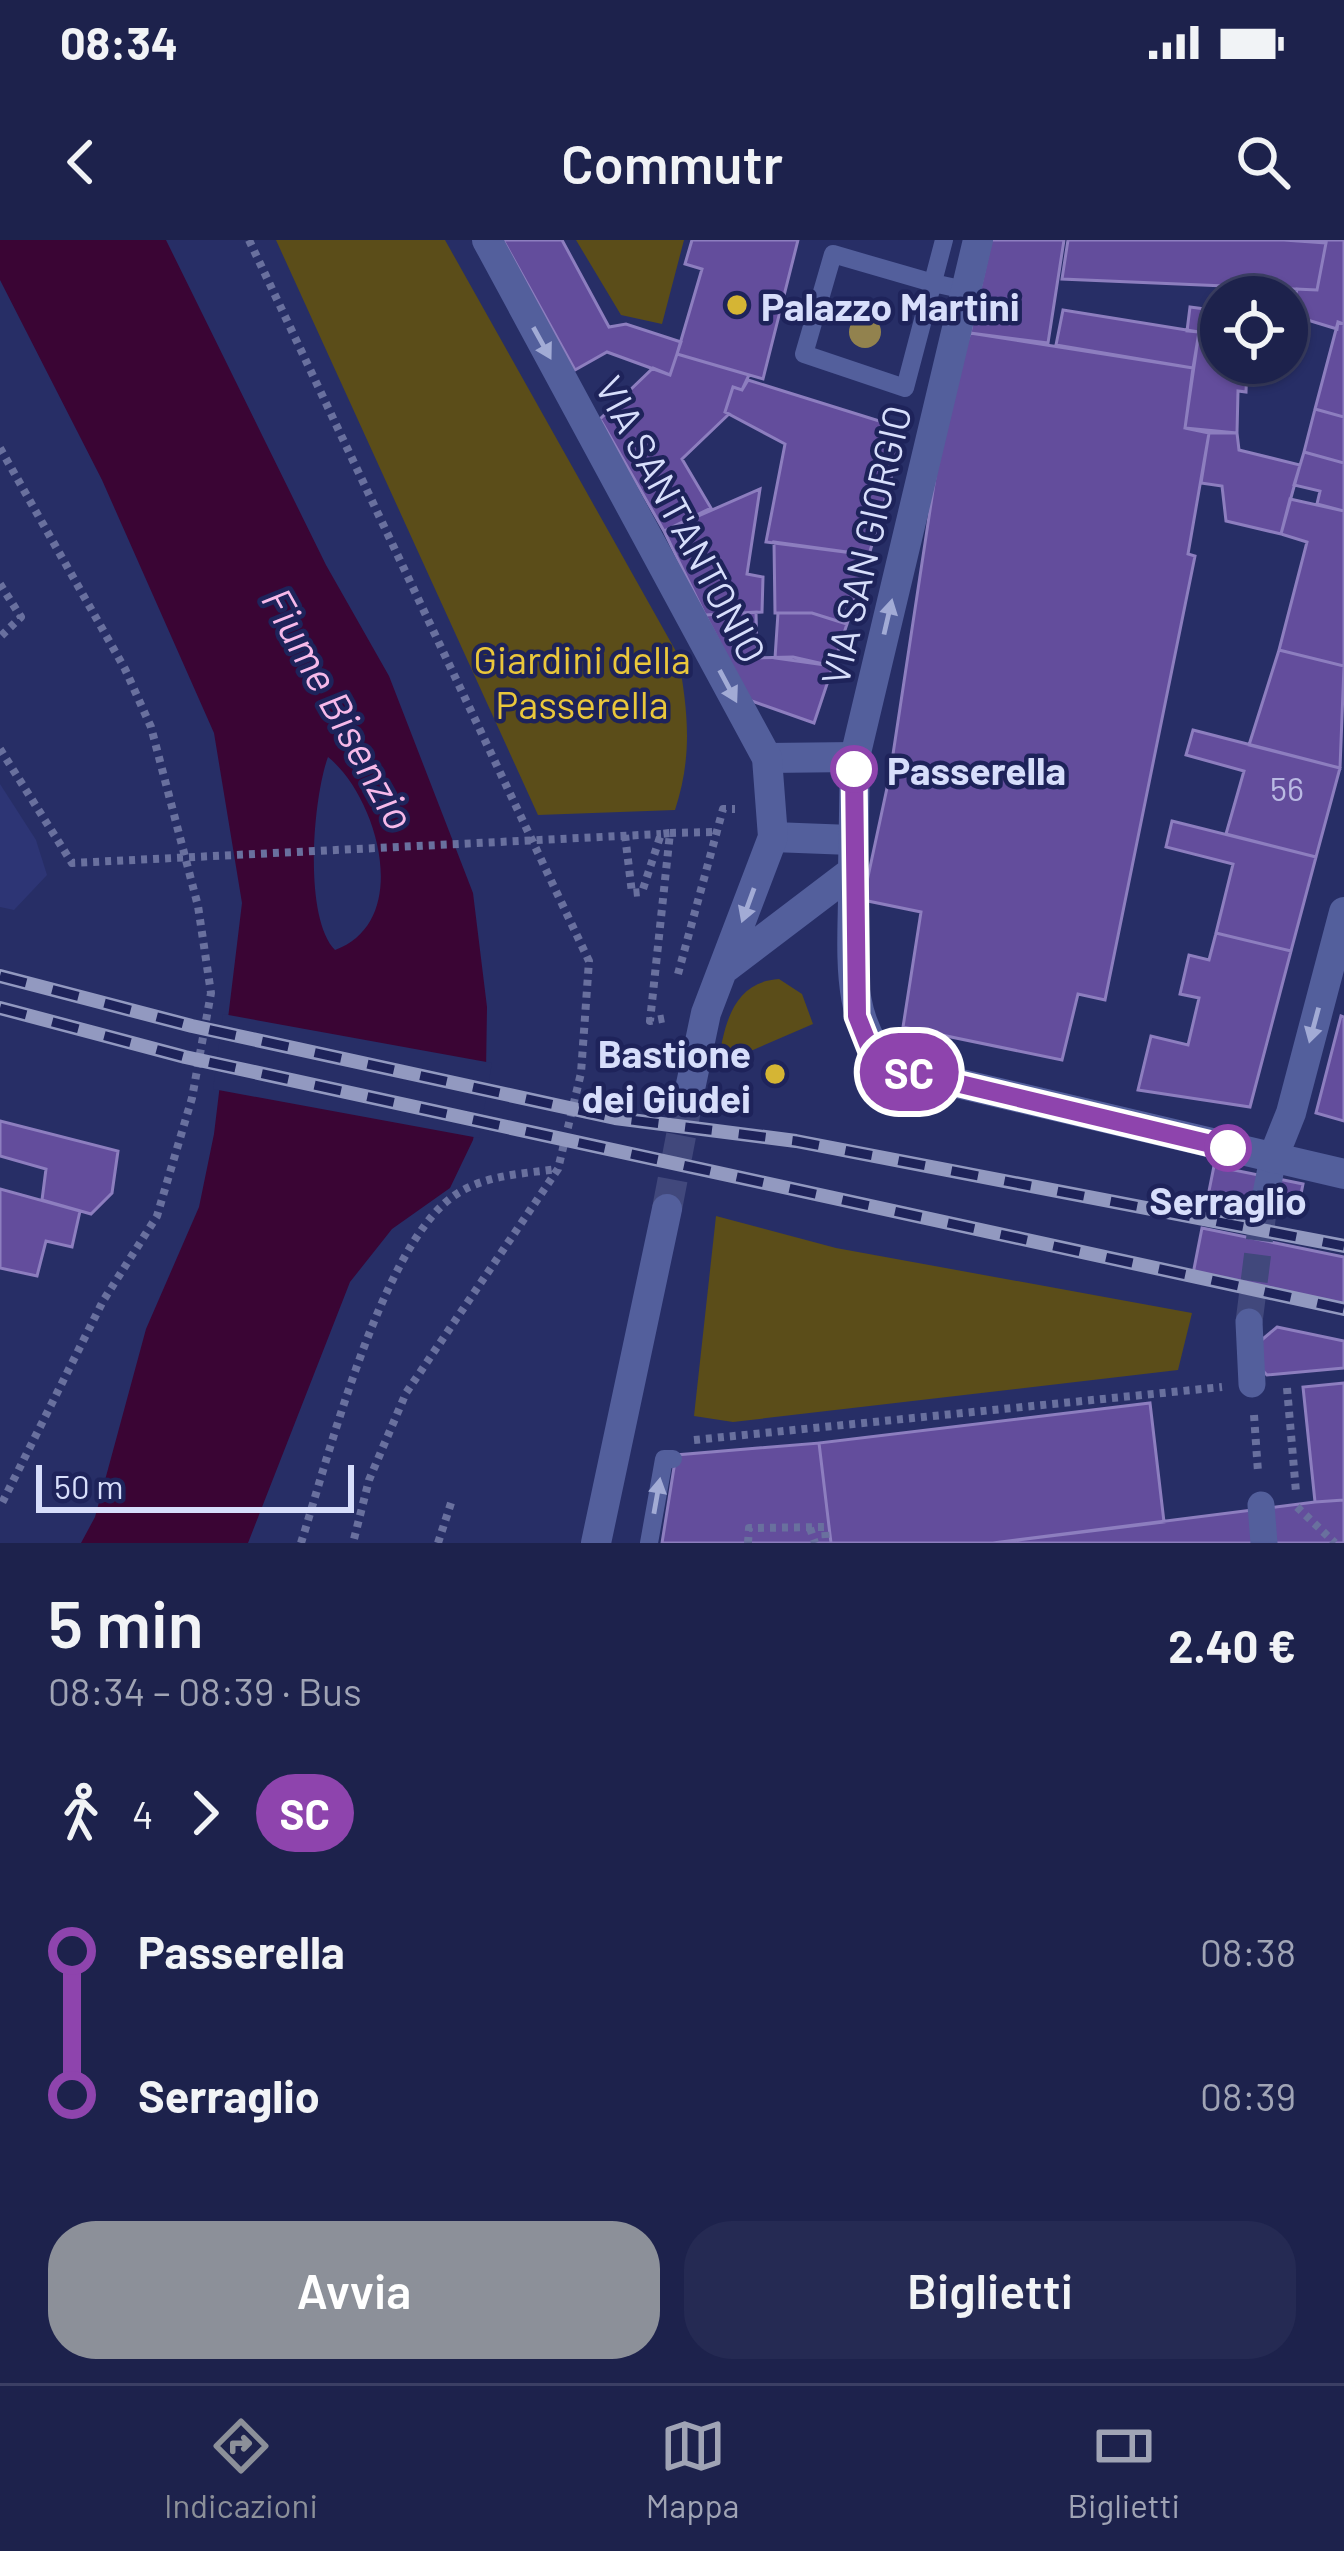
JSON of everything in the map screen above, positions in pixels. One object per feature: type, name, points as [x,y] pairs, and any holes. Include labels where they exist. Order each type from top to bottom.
[{"type":"street","name":"VIA SANT'ANTONIO","points":[[487,240],[767,758]]},
{"type":"street","name":"VIA SAN GIORGIO","points":[[978,240],[855,757],[852,855],[857,1016],[870,1049],[893,1068],[1344,1174]]},
{"type":"street","points":[[690,1089],[706,1013],[772,823],[767,758],[855,757]]},
{"type":"street","points":[[724,969],[852,855],[772,823]]},
{"type":"street","points":[[1264,1204],[1344,912]]},
{"type":"street","points":[[596,1543],[667,1209]]},
{"type":"street","points":[[1249,1322],[1252,1384]]},
{"type":"street","points":[[1261,1505],[1264,1543]]},
{"type":"lane","points":[[944,240],[933,283],[905,388],[804,354],[835,247],[933,283],[965,290]]},
{"type":"lane","points":[[649,1543],[669,1459]]},
{"type":"path","points":[[249,240],[590,961],[581,1072],[558,1169],[541,1202],[406,1393],[369,1480],[353,1543]]},
{"type":"path","points":[[0,448],[125,669],[152,727],[198,906],[212,994],[192,1098],[157,1216],[103,1301],[0,1507]]},
{"type":"path","points":[[0,584],[21,617],[0,637]]},
{"type":"path","points":[[0,749],[72,863],[161,862],[541,836],[717,832]]},
{"type":"path","points":[[676,981],[723,809],[772,823]]},
{"type":"path","points":[[625,835],[632,893],[642,892],[666,834]]},
{"type":"path","points":[[666,834],[650,1021],[665,1022],[670,1001]]},
{"type":"path","points":[[301,1543],[380,1310],[421,1231],[450,1198],[487,1180],[558,1169]]},
{"type":"path","points":[[1287,1383],[1297,1508],[1335,1543]]},
{"type":"path","points":[[669,1459],[668,1436],[697,1441],[1252,1384],[1261,1505]]},
{"type":"path","points":[[438,1543],[452,1500]]},
{"type":"path","points":[[761,1527],[814,1528]]},
{"type":"path","points":[[786,1527],[788,1543]]},
{"type":"path","points":[[748,1543],[749,1528],[825,1527],[826,1543]]},
{"type":"path","points":[[814,1528],[815,1543]]},
{"type":"shaded area","points":[[0,784],[36,840],[47,875],[14,910],[0,907]]},
{"type":"green space","name":"Giardini della Passerella","points":[[276,240],[445,240],[678,655],[687,733],[675,810],[538,815]]},
{"type":"green space","points":[[576,240],[684,240],[662,324],[621,315]]},
{"type":"green space","points":[[779,979],[802,994],[813,1024],[718,1065],[733,1008],[750,988]]},
{"type":"green space","points":[[716,1216],[836,1248],[1192,1313],[1178,1370],[733,1422],[694,1416]]},
{"type":"water","name":"Fiume Bisenzio","points":[[0,240],[166,240],[326,565],[389,676],[473,893],[487,1007],[486,1071],[473,1140],[450,1188],[392,1229],[350,1282],[248,1543],[81,1543],[95,1517],[146,1329],[199,1207],[214,1134],[242,903],[214,733],[102,480],[0,280]],"holes":[[[328,757],[346,775],[373,828],[380,886],[374,913],[359,935],[335,950],[318,912],[315,827]]]},
{"type":"pier","points":[[223,1014],[492,1063],[479,1138],[213,1089]]},
{"type":"building","points":[[503,240],[562,240],[609,327],[626,324],[681,342],[670,375],[607,352],[575,370]]},
{"type":"building","name":"Palazzo Martini","points":[[692,240],[798,240],[763,379],[677,354],[702,269],[685,264]]},
{"type":"building","points":[[991,240],[1064,240],[1048,343],[970,333]]},
{"type":"building","points":[[1068,240],[1326,243],[1317,290],[1308,290],[1308,276],[1200,276],[1200,285],[1062,279]]},
{"type":"building","points":[[1296,240],[1344,240],[1344,324],[1338,322],[1337,329],[1308,320],[1308,290],[1317,290],[1326,243]]},
{"type":"building","points":[[1190,307],[1200,308],[1200,384],[1246,384],[1246,392],[1238,391],[1237,433],[1185,428],[1199,332],[1187,331]]},
{"type":"building","points":[[1063,310],[1199,332],[1193,368],[1056,345]]},
{"type":"building","points":[[1338,322],[1344,324],[1344,417],[1315,409]]},
{"type":"building","points":[[970,333],[1193,368],[1185,428],[1209,433],[1188,554],[1195,556],[1105,1000],[1078,994],[1062,1060],[903,1027],[921,912],[863,900],[890,774],[947,398]]},
{"type":"building","points":[[677,354],[749,375],[742,390],[733,387],[725,412],[729,414],[682,459],[711,508],[664,531],[600,419],[653,368],[670,375]]},
{"type":"building","points":[[748,380],[905,429],[869,555],[766,542],[785,444],[725,412],[733,387],[742,390]]},
{"type":"building","points":[[1315,409],[1344,417],[1344,463],[1304,452]]},
{"type":"building","points":[[1209,433],[1237,433],[1239,450],[1300,465],[1281,534],[1226,521],[1222,486],[1201,483]]},
{"type":"building","points":[[1304,452],[1344,463],[1344,511],[1317,504],[1320,491],[1294,485]]},
{"type":"building","points":[[760,489],[747,574],[763,577],[762,612],[705,615],[664,531]]},
{"type":"building","points":[[1290,499],[1344,511],[1344,666],[1279,650],[1307,542],[1281,534]]},
{"type":"building","points":[[774,542],[869,555],[847,624],[812,613],[775,613]]},
{"type":"building","points":[[756,612],[757,658],[793,657],[833,666],[814,723],[749,700],[705,615]]},
{"type":"building","points":[[778,613],[812,613],[847,624],[833,666],[775,658]]},
{"type":"building","points":[[1279,650],[1344,666],[1340,768],[1249,745]]},
{"type":"building","points":[[1193,730],[1340,768],[1316,857],[1226,834],[1244,771],[1186,755]]},
{"type":"building","points":[[1172,821],[1316,857],[1291,951],[1216,933],[1233,864],[1166,847]]},
{"type":"building","points":[[1216,933],[1291,951],[1250,1107],[1138,1090],[1151,1036],[1188,1045],[1199,998],[1180,994],[1189,955],[1209,960]]},
{"type":"building","points":[[1344,1017],[1344,1121],[1316,1113]]},
{"type":"building","points":[[0,1121],[118,1151],[112,1193],[91,1214],[42,1200],[46,1169],[0,1156]]},
{"type":"building","points":[[1214,1166],[1303,1184],[1298,1209],[1209,1191]]},
{"type":"building","points":[[0,1189],[80,1211],[72,1247],[46,1241],[37,1276],[0,1268]]},
{"type":"building","points":[[1202,1228],[1344,1257],[1344,1305],[1193,1274]]},
{"type":"building","points":[[1277,1327],[1344,1341],[1344,1368],[1267,1375],[1258,1366],[1258,1343]]},
{"type":"building","points":[[1344,1383],[1344,1500],[1315,1502],[1303,1387]]},
{"type":"building","points":[[1150,1403],[1164,1522],[993,1543],[831,1543],[819,1443]]},
{"type":"building","points":[[819,1443],[831,1543],[662,1543],[676,1455]]},
{"type":"building","points":[[1344,1500],[1344,1543],[993,1543],[1315,1502]]},
{"type":"tunnel","points":[[667,1209],[690,1089]]},
{"type":"tunnel","points":[[1249,1322],[1264,1204]]},
{"type":"railway","points":[[0,976],[192,1026],[615,1118],[796,1141],[1344,1246]]},
{"type":"railway","points":[[0,1008],[185,1057],[1344,1309]]},
{"type":"bus line","name":"SC","points":[[854,769],[851,839],[857,1016],[870,1049],[893,1068],[1228,1148]]},
{"type":"place","name":"Palazzo Martini","points":[[737,305]]},
{"type":"place","name":"Passerella","points":[[854,769]]},
{"type":"place","name":"Bastione dei Giudei","points":[[775,1074]]},
{"type":"place","name":"Serraglio","points":[[1228,1148]]}]
